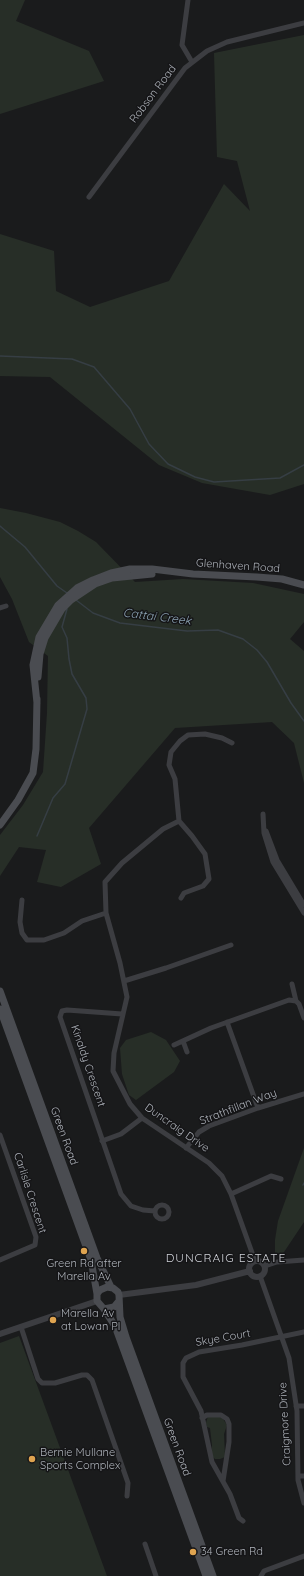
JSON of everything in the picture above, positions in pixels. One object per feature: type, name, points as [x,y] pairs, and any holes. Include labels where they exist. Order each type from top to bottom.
[{"type":"main road","name":"Glenhaven Road","points":[[0,825],[25,790],[33,773],[36,749],[37,703],[33,665],[39,637],[51,621],[58,604],[81,589],[112,578],[170,572],[282,579],[304,585]]},
{"type":"main road","name":"Green Road","points":[[0,991],[99,1264],[111,1287]]},
{"type":"main road","name":"Green Road","points":[[0,1009],[91,1260],[97,1297]]},
{"type":"main road","points":[[111,1287],[116,1290],[119,1298],[114,1308],[104,1309],[97,1297],[103,1288],[111,1287]]},
{"type":"main road","name":"Green Road","points":[[119,1298],[120,1317],[128,1342],[213,1576]]},
{"type":"main road","name":"Green Road","points":[[104,1309],[115,1326],[206,1576]]},
{"type":"street","points":[[188,0],[182,45],[192,62]]},
{"type":"street","name":"Robson Road","points":[[89,197],[184,68],[208,51],[227,42],[304,23]]},
{"type":"street","points":[[0,608],[6,606]]},
{"type":"street","points":[[181,898],[184,893],[203,886],[210,879],[205,854],[179,821],[175,779],[169,765],[171,752],[180,741],[188,735],[205,734],[222,738],[232,744]]},
{"type":"street","points":[[262,814],[273,862],[304,913]]},
{"type":"street","name":"Duncraig Drive","points":[[179,821],[163,829],[111,874],[105,882],[106,913],[127,997],[114,1053],[113,1071],[130,1104],[142,1118],[216,1170],[226,1183],[255,1261]]},
{"type":"street","points":[[264,827],[277,860],[304,905]]},
{"type":"street","points":[[22,900],[20,922],[22,934],[27,940],[44,940],[64,932],[82,921],[106,913]]},
{"type":"street","points":[[124,981],[231,945]]},
{"type":"street","points":[[292,984],[296,1001],[299,1004],[304,1018]]},
{"type":"street","points":[[174,1045],[228,1022],[289,1000],[296,1001]]},
{"type":"street","name":"Kinaldy Crescent","points":[[102,1141],[60,1016],[62,1011],[68,1010],[122,1014]]},
{"type":"street","points":[[228,1022],[258,1108]]},
{"type":"street","points":[[182,1041],[187,1052]]},
{"type":"street","name":"Strathfillan Way","points":[[186,1148],[204,1128],[258,1108],[304,1094]]},
{"type":"street","points":[[142,1118],[121,1134],[102,1141],[123,1197],[134,1207],[155,1211]]},
{"type":"street","name":"Carlisle Crescent","points":[[0,1135],[36,1237],[34,1245],[0,1260]]},
{"type":"street","points":[[231,1194],[271,1176],[281,1179]]},
{"type":"street","points":[[264,1266],[277,1262],[304,1260]]},
{"type":"street","points":[[255,1261],[262,1262],[264,1266],[265,1270],[260,1276],[255,1276],[250,1271],[250,1264],[255,1261]]},
{"type":"street","points":[[119,1298],[196,1284],[250,1271]]},
{"type":"street","name":"Craigmore Drive","points":[[260,1276],[283,1337],[289,1358],[296,1406],[298,1476],[304,1503]]},
{"type":"street","points":[[0,1334],[97,1297]]},
{"type":"street","points":[[21,1327],[38,1379],[42,1383],[55,1383],[82,1375],[87,1375],[92,1380],[128,1483],[127,1496]]},
{"type":"street","points":[[283,1337],[304,1332]]},
{"type":"street","name":"Skye Court","points":[[243,1521],[239,1518],[230,1494],[212,1462],[201,1411],[183,1377],[182,1369],[186,1358],[199,1352],[283,1337]]},
{"type":"street","points":[[296,1406],[304,1406]]},
{"type":"street","points":[[202,1418],[207,1415],[221,1415],[227,1419],[229,1424],[229,1442],[225,1474],[222,1481]]},
{"type":"street","points":[[298,1476],[304,1476]]},
{"type":"street","points":[[145,1544],[156,1576]]},
{"type":"street","points":[[261,1576],[264,1571],[304,1556]]},
{"type":"shaded area","points":[[0,0],[25,0],[16,21],[89,51],[104,81],[0,114]]},
{"type":"shaded area","points":[[304,35],[304,484],[270,495],[202,483],[159,465],[50,377],[0,376],[0,234],[54,251],[56,291],[90,307],[169,281],[224,184],[250,211],[237,161],[217,157],[214,53]]},
{"type":"shaded area","points":[[0,508],[60,522],[78,531],[96,542],[135,582],[183,579],[253,583],[304,594],[304,622],[290,639],[304,651],[304,783],[294,743],[272,722],[175,728],[89,828],[101,864],[61,887],[37,882],[46,850],[19,847],[0,876],[0,835],[23,805],[43,772],[47,713],[48,656],[29,642],[12,599],[0,577]]},
{"type":"shaded area","points":[[151,1032],[166,1040],[180,1061],[174,1072],[136,1100],[129,1095],[122,1074],[120,1048],[126,1040]]},
{"type":"shaded area","points":[[304,1148],[304,1222],[282,1255],[275,1255],[275,1240],[278,1221]]},
{"type":"shaded area","name":"Bernie Mullane Sports Complex","points":[[19,1336],[107,1576],[0,1576],[0,1343]]},
{"type":"shaded area","points":[[208,1416],[221,1416],[227,1425],[224,1434],[225,1457],[220,1459],[215,1459],[211,1455],[212,1445],[210,1428],[207,1427],[206,1423]]},
{"type":"waterway","points":[[0,356],[72,359],[94,367],[130,409],[149,444],[168,464],[195,477],[214,482],[280,478],[304,465]]},
{"type":"waterway","name":"Cattai Creek","points":[[0,526],[25,547],[57,586],[67,593]]},
{"type":"waterway","name":"Cattai Creek","points":[[76,600],[93,613],[120,623],[187,631],[218,630],[243,639],[257,650],[267,662],[291,703],[304,721]]},
{"type":"waterway","points":[[37,836],[53,798],[65,784],[87,709],[86,698],[72,674],[67,638],[62,627],[67,609]]},
{"type":"place","name":"Green Rd after Marella Av","points":[[84,1251]]},
{"type":"place","name":"Marella Av at Lowan Pl","points":[[53,1320]]},
{"type":"place","name":"Bernie Mullane Sports Complex","points":[[32,1459]]},
{"type":"place","name":"34 Green Rd","points":[[193,1552]]},
{"type":"district","name":"DUNCRAIG ESTATE","points":[[226,1258]]}]
